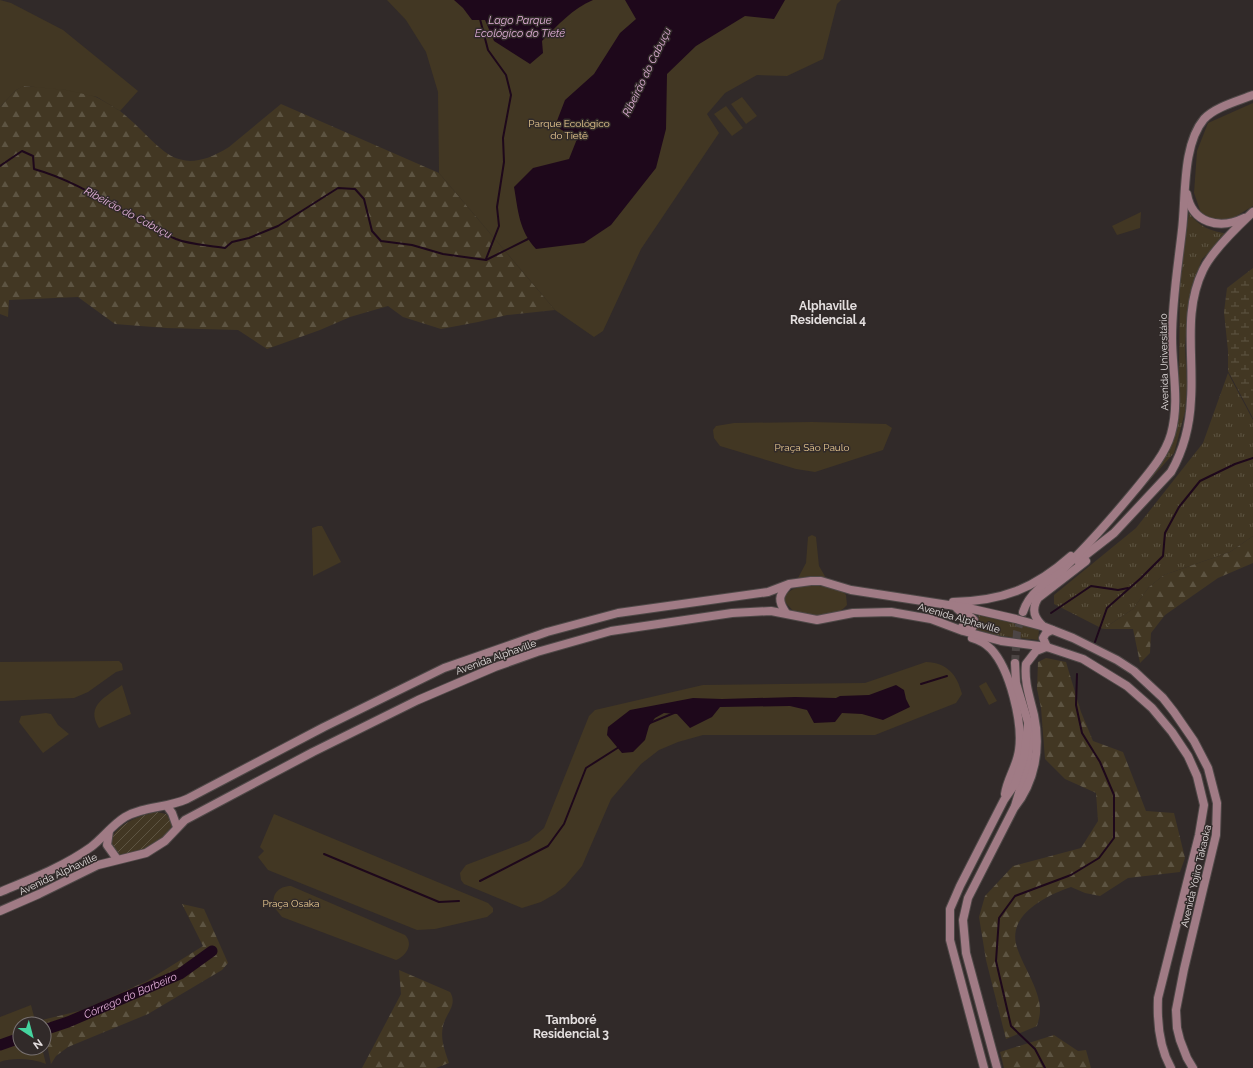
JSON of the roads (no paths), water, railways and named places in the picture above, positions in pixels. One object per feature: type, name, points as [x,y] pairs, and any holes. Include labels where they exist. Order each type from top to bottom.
[{"type":"main road","name":"Avenida Universitário","points":[[1058,574],[1113,517],[1155,464],[1165,448],[1173,425],[1176,398],[1172,319],[1174,282],[1190,153],[1196,131],[1206,117],[1216,111],[1253,96]]},
{"type":"main road","points":[[1186,189],[1188,201],[1194,211],[1203,219],[1214,224],[1225,225],[1250,214]]},
{"type":"main road","name":"Avenida Universitário","points":[[1023,612],[1025,604],[1034,593],[1114,533],[1171,472],[1176,463],[1190,408],[1190,325],[1195,293],[1207,263],[1250,214]]},
{"type":"main road","points":[[936,603],[984,601],[1002,597],[1018,591],[1067,559],[1113,517]]},
{"type":"main road","points":[[1014,808],[1022,798],[1034,771],[1037,751],[1035,718],[1027,685],[1026,664],[1036,651],[1047,647],[1042,638],[1048,629],[1037,620],[1034,613],[1035,604],[1038,598],[1098,550],[1114,533]]},
{"type":"main road","name":"Avenida Alphaville","points":[[0,892],[78,855],[102,838],[110,828],[135,812],[167,806],[196,794],[414,682],[478,655],[546,632],[618,613],[768,592],[789,584],[821,581],[851,590],[955,606],[1016,619]]},
{"type":"main road","points":[[786,613],[779,602],[779,597],[789,584]]},
{"type":"main road","points":[[931,619],[939,618],[967,628],[972,628],[975,623],[972,618],[959,613],[955,606]]},
{"type":"main road","name":"Avenida Alphaville","points":[[0,911],[98,865],[117,859],[137,857],[146,853],[165,841],[177,827],[191,816],[386,715],[454,684],[523,657],[612,631],[670,621],[757,611],[786,613],[817,620],[853,613],[878,612],[931,619],[962,631],[1001,641],[1047,647]]},
{"type":"main road","name":"Avenida Yojiro Takaoka","points":[[1016,619],[1073,638],[1117,660],[1147,683],[1163,698],[1188,731],[1202,755],[1212,781],[1217,803],[1216,835],[1184,969],[1176,1010],[1177,1028],[1180,1040],[1187,1058],[1193,1068]]},
{"type":"main road","points":[[962,631],[966,635],[982,642],[991,649],[1002,664],[1019,720],[1020,739],[1017,764],[1006,790],[1004,800]]},
{"type":"main road","name":"Avenida Yojiro Takaoka","points":[[1047,647],[1083,659],[1104,670],[1137,694],[1152,708],[1172,732],[1188,756],[1198,776],[1204,806],[1199,835],[1158,998],[1157,1015],[1159,1032],[1171,1068]]},
{"type":"main road","points":[[997,1068],[966,953],[963,920],[968,898],[1014,808],[1030,756],[1031,732],[1016,683],[1015,663]]},
{"type":"main road","points":[[984,1068],[950,940],[950,909],[960,886],[1004,800],[1011,792],[1022,766],[1028,724]]},
{"type":"main road","points":[[167,806],[172,813],[177,827]]},
{"type":"main road","points":[[110,828],[107,845],[117,859]]},
{"type":"water","name":"Lago Parque Ecológico do Tietê","points":[[454,0],[593,0],[572,13],[542,41],[543,53],[530,64],[494,41],[485,20],[472,20],[463,8]]},
{"type":"water","points":[[625,0],[785,0],[774,19],[745,16],[696,46],[667,74],[666,129],[656,168],[611,225],[584,243],[536,249],[526,235],[520,220],[514,187],[533,168],[569,159],[577,139],[555,126],[565,100],[594,74],[620,33],[636,19]]},
{"type":"water","points":[[896,685],[904,690],[910,707],[883,720],[862,714],[842,713],[835,722],[814,723],[807,710],[790,706],[720,707],[712,717],[690,728],[677,714],[664,713],[655,718],[649,726],[645,740],[633,752],[622,753],[607,735],[608,727],[630,710],[693,698],[836,698],[840,696],[869,695]]},
{"type":"waterway","points":[[480,19],[488,50],[506,75],[511,95],[503,138],[504,162],[497,207],[499,226],[486,259]]},
{"type":"waterway","name":"Ribeirão do Cabuçu","points":[[0,166],[22,151],[33,156],[34,169],[71,183],[158,231],[176,239],[200,245],[225,248],[232,242],[249,238],[278,226],[338,188],[355,189],[364,199],[372,231],[381,241],[412,245],[443,254],[486,260],[528,239]]},
{"type":"waterway","name":"Córrego do Barbeiro","points":[[1095,642],[1107,608],[1163,556],[1165,533],[1179,507],[1200,481],[1235,464],[1253,458]]},
{"type":"waterway","name":"Córrego do Barbeiro","points":[[1051,613],[1091,586],[1118,590],[1128,588]]},
{"type":"waterway","points":[[1045,1068],[1035,1049],[1011,1026],[996,961],[999,918],[1015,896],[1071,875],[1099,858],[1114,838],[1114,795],[1100,762],[1082,733],[1076,705],[1077,674]]},
{"type":"waterway","name":"Córrego do Barbeiro","points":[[921,684],[947,676]]},
{"type":"waterway","name":"Córrego do Barbeiro","points":[[650,723],[674,713]]},
{"type":"waterway","name":"Córrego do Barbeiro","points":[[480,881],[548,846],[564,824],[586,768],[619,747]]},
{"type":"waterway","name":"Córrego do Barbeiro","points":[[324,854],[439,902],[459,901]]},
{"type":"waterway","name":"Córrego do Barbeiro","points":[[52,1027],[68,1022],[180,974],[212,951]]},
{"type":"waterway","name":"Córrego do Barbeiro","points":[[0,1045],[12,1041]]},
{"type":"tunnel","points":[[1015,663],[1017,632],[1023,612]]},
{"type":"district","name":"Alphaville Residencial 4","points":[[828,313]]},
{"type":"district","name":"Tamboré Residencial 3","points":[[571,1027]]},
{"type":"park label","name":"Parque Ecológico do Tietê","points":[[569,128]]},
{"type":"park label","name":"Praça São Paulo","points":[[812,447]]},
{"type":"park label","name":"Praça Osaka","points":[[291,903]]}]
